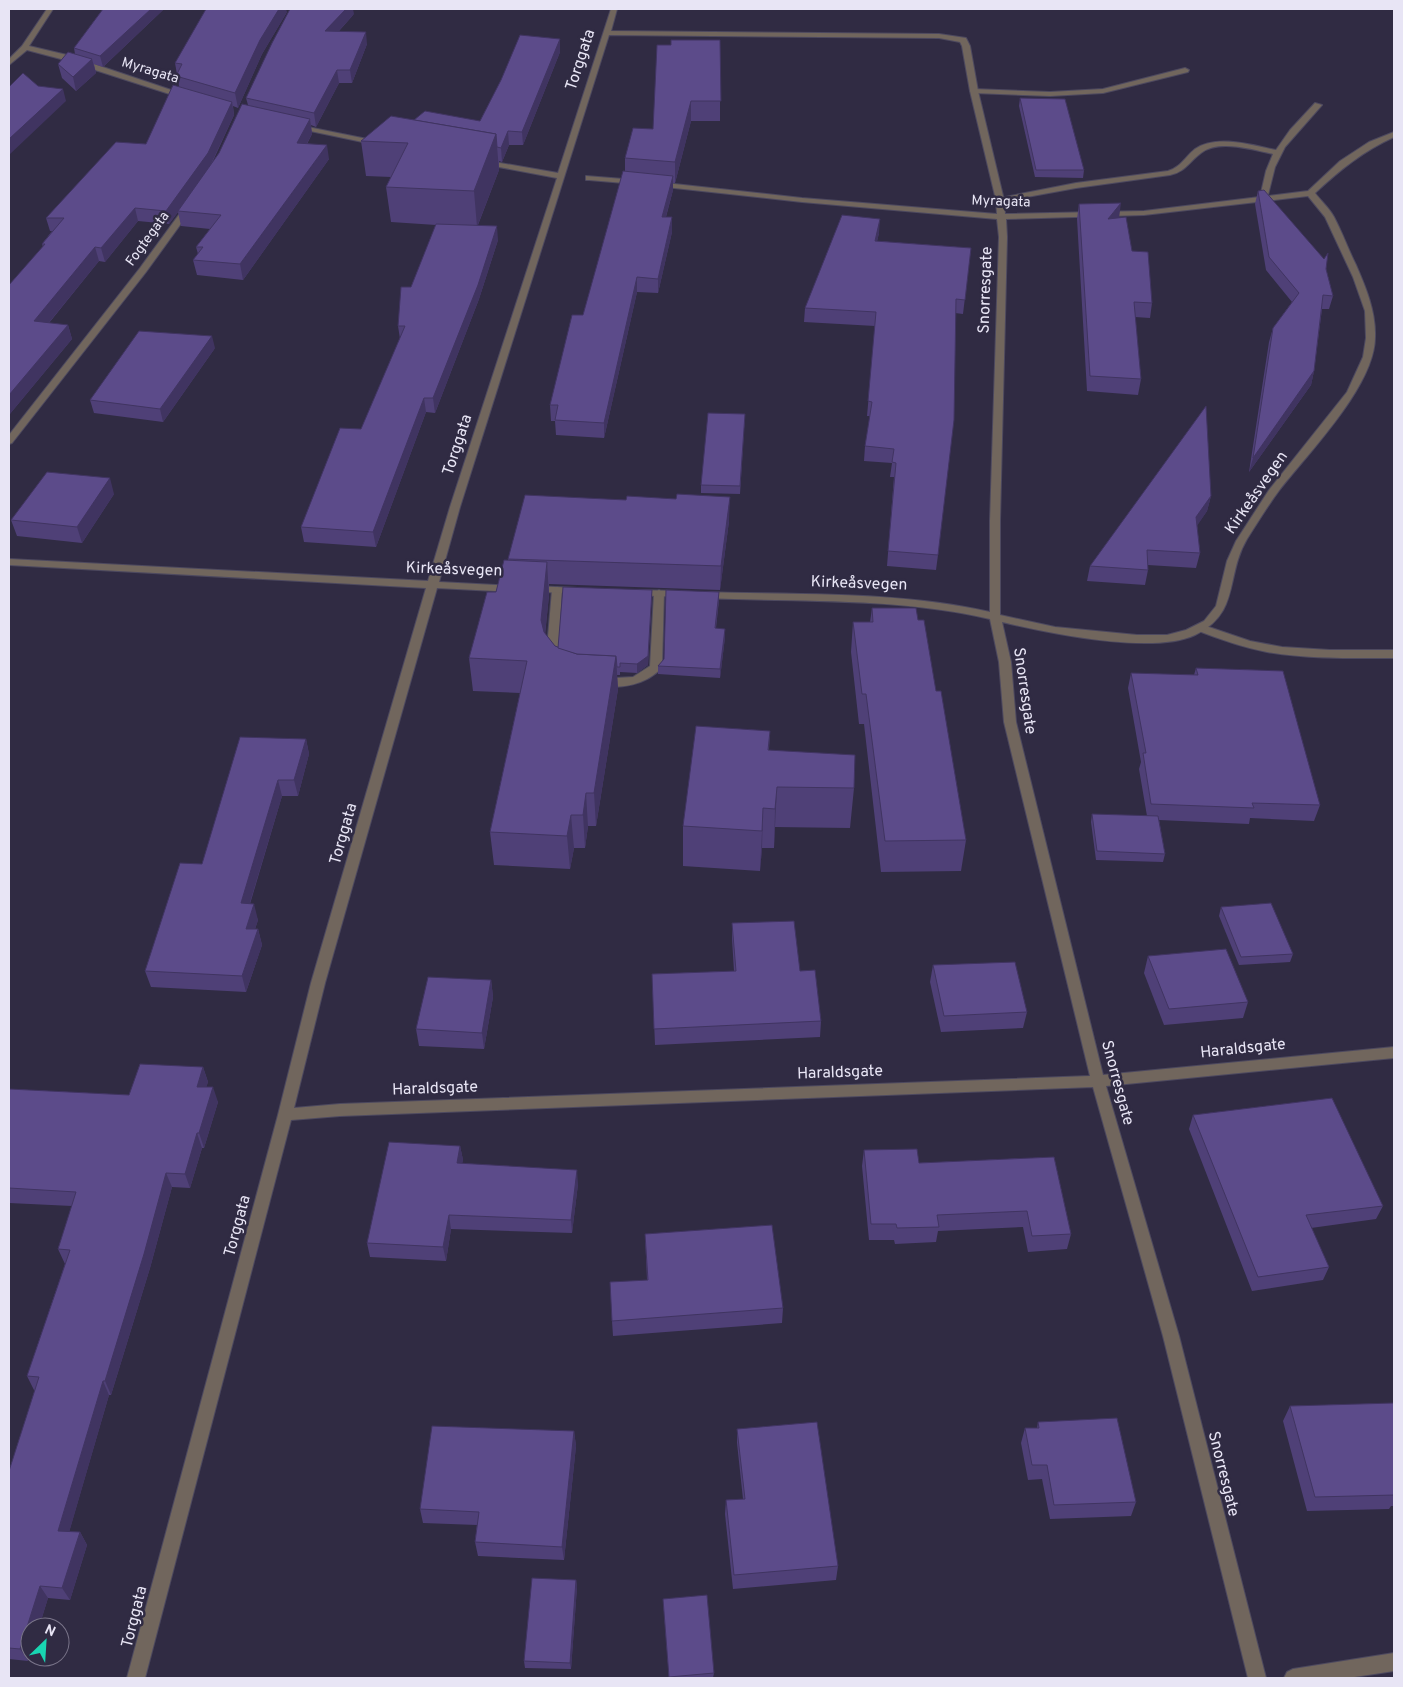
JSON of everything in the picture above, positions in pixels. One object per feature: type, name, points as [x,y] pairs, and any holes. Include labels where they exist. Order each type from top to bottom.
[{"type":"street","points":[[9,63],[25,47],[50,9]]},
{"type":"street","name":"Torggata","points":[[136,1678],[285,1115],[318,983],[455,507],[614,9]]},
{"type":"street","name":"Snorresgate","points":[[607,33],[954,37],[963,40],[966,46],[974,91],[1000,200],[1002,217],[995,617],[1004,662],[1010,722],[1098,1081],[1171,1336],[1257,1678]]},
{"type":"street","name":"Myragata","points":[[25,47],[64,57],[198,100]]},
{"type":"street","points":[[974,91],[1050,94],[1103,91],[1185,70]]},
{"type":"street","points":[[1264,197],[1272,164],[1278,153],[1290,134],[1318,105]]},
{"type":"street","points":[[290,125],[383,144]]},
{"type":"street","points":[[1310,192],[1343,163],[1372,144],[1394,134]]},
{"type":"street","points":[[1000,200],[1087,184],[1139,179],[1173,173],[1187,165],[1203,148],[1216,145],[1243,146],[1278,153]]},
{"type":"street","points":[[476,161],[561,176]]},
{"type":"street","name":"Myragata","points":[[589,178],[948,214],[1002,217],[1144,212],[1310,192]]},
{"type":"street","name":"Kirkeåsvegen","points":[[622,592],[912,602],[953,607],[1055,631],[1137,639],[1167,639],[1190,633],[1200,628],[1208,623],[1221,607],[1232,561],[1241,541],[1273,492],[1351,393],[1368,356],[1371,338],[1369,312],[1357,277],[1329,216],[1310,192]]},
{"type":"street","name":"Fogtegata","points":[[9,441],[143,270],[194,199]]},
{"type":"street","name":"Kirkeåsvegen","points":[[9,562],[432,586],[585,591]]},
{"type":"street","points":[[555,668],[551,658],[557,590]]},
{"type":"street","points":[[587,682],[628,682],[640,680],[656,667],[660,593]]},
{"type":"street","points":[[1200,628],[1267,648],[1342,654],[1394,654]]},
{"type":"street","name":"Haraldsgate","points":[[285,1115],[360,1109],[1098,1081],[1394,1052]]},
{"type":"street","points":[[1293,1678],[1394,1662]]},
{"type":"building","points":[[103,9],[151,9],[100,56],[74,48]]},
{"type":"building","points":[[206,9],[279,9],[260,40],[235,93],[176,76],[182,64],[175,63]]},
{"type":"building","points":[[290,9],[346,9],[325,31],[366,32],[350,70],[337,70],[314,113],[246,98]]},
{"type":"building","points":[[520,35],[560,39],[522,132],[508,131],[501,148],[497,147],[496,134],[414,120],[425,111],[480,121],[501,80]]},
{"type":"building","points":[[671,40],[720,40],[721,101],[691,101],[675,162],[625,158],[633,128],[653,129],[657,45],[671,45]]},
{"type":"building","points":[[68,52],[92,59],[73,77],[58,64]]},
{"type":"building","points":[[23,73],[38,86],[63,89],[9,139],[9,87]]},
{"type":"building","points":[[173,85],[232,102],[208,153],[166,211],[135,208],[101,248],[95,247],[34,321],[68,325],[9,395],[9,285],[45,244],[42,244],[64,218],[46,218],[116,142],[146,144]]},
{"type":"building","points":[[1020,98],[1065,99],[1084,170],[1036,170]]},
{"type":"building","points":[[242,104],[310,119],[297,143],[327,145],[240,264],[193,260],[203,247],[196,247],[221,215],[178,211],[219,153]]},
{"type":"building","points":[[391,116],[496,134],[474,191],[386,187],[408,143],[361,141]]},
{"type":"building","points":[[623,171],[673,176],[662,217],[672,217],[658,279],[637,277],[604,423],[555,420],[558,405],[550,405],[572,315],[583,315]]},
{"type":"building","points":[[1264,190],[1324,259],[1328,253],[1326,269],[1333,296],[1323,295],[1314,371],[1253,458],[1273,328],[1299,293],[1269,257],[1258,191]]},
{"type":"building","points":[[1121,203],[1108,219],[1126,217],[1132,251],[1148,252],[1152,303],[1134,302],[1141,379],[1090,376],[1079,204]]},
{"type":"building","points":[[842,215],[880,219],[875,241],[971,248],[965,300],[956,299],[954,420],[938,555],[888,551],[896,463],[892,462],[894,449],[865,446],[872,402],[868,401],[876,312],[805,308]]},
{"type":"building","points":[[436,224],[497,226],[478,285],[433,398],[424,398],[373,532],[301,527],[340,428],[361,429],[405,326],[398,326],[401,287],[411,287]]},
{"type":"building","points":[[139,331],[212,336],[160,409],[90,400]]},
{"type":"building","points":[[1206,406],[1211,496],[1196,517],[1200,553],[1147,550],[1148,570],[1090,566]]},
{"type":"building","points":[[708,413],[745,414],[740,486],[701,485]]},
{"type":"building","points":[[47,472],[110,478],[77,527],[11,520]]},
{"type":"building","points":[[677,494],[730,497],[721,566],[508,559],[525,495],[626,500],[627,496],[676,499]]},
{"type":"building","points":[[504,560],[547,562],[541,620],[544,632],[555,646],[577,654],[616,656],[594,793],[586,793],[583,815],[571,815],[567,836],[490,832],[527,661],[469,658],[487,592],[496,592]]},
{"type":"building","points":[[563,587],[652,590],[648,656],[637,664],[620,663],[620,667],[617,667],[616,656],[577,654],[558,648]]},
{"type":"building","points":[[666,590],[719,592],[715,628],[725,629],[720,669],[658,666],[664,659]]},
{"type":"building","points":[[872,608],[916,608],[918,620],[924,620],[936,691],[941,691],[966,840],[885,841],[866,694],[862,694],[853,622],[873,622]]},
{"type":"building","points":[[1196,668],[1283,671],[1320,805],[1252,803],[1254,808],[1151,804],[1143,753],[1146,753],[1131,673],[1198,675]]},
{"type":"building","points":[[696,726],[770,731],[768,750],[855,755],[854,788],[777,787],[775,809],[763,808],[762,831],[683,826]]},
{"type":"building","points":[[240,737],[306,739],[294,780],[278,780],[241,903],[254,904],[246,929],[258,929],[242,976],[145,971],[180,863],[202,864]]},
{"type":"building","points":[[1092,814],[1158,816],[1165,854],[1097,851]]},
{"type":"building","points":[[1271,903],[1293,954],[1241,957],[1221,907]]},
{"type":"building","points":[[794,921],[800,971],[815,970],[821,1021],[654,1029],[652,974],[736,971],[732,923]]},
{"type":"building","points":[[1226,949],[1248,1002],[1169,1009],[1148,956]]},
{"type":"building","points":[[1015,962],[1027,1012],[944,1016],[933,965]]},
{"type":"building","points":[[428,977],[491,980],[482,1033],[416,1029]]},
{"type":"building","points":[[140,1064],[203,1067],[197,1087],[213,1087],[185,1174],[166,1173],[144,1254],[105,1381],[103,1381],[58,1531],[80,1532],[62,1588],[40,1586],[30,1617],[20,1617],[20,1649],[9,1648],[9,1471],[39,1377],[27,1376],[70,1250],[58,1249],[76,1192],[9,1188],[9,1089],[129,1095]]},
{"type":"building","points":[[1332,1098],[1383,1206],[1306,1215],[1329,1267],[1258,1277],[1193,1115]]},
{"type":"building","points":[[389,1142],[460,1146],[457,1163],[577,1170],[571,1220],[449,1215],[443,1247],[367,1243]]},
{"type":"building","points":[[917,1149],[919,1163],[1054,1157],[1071,1234],[1032,1236],[1027,1211],[937,1215],[939,1227],[897,1228],[896,1224],[871,1224],[864,1150]]},
{"type":"building","points":[[772,1225],[783,1308],[612,1321],[610,1282],[648,1280],[645,1234]]},
{"type":"building","points":[[1394,1403],[1394,1495],[1315,1497],[1290,1406]]},
{"type":"building","points":[[1117,1418],[1136,1502],[1054,1505],[1047,1465],[1032,1465],[1025,1428],[1039,1428],[1038,1422]]},
{"type":"building","points":[[817,1422],[838,1566],[734,1575],[726,1500],[745,1499],[737,1429]]},
{"type":"building","points":[[432,1426],[574,1431],[562,1547],[475,1542],[479,1512],[420,1509]]},
{"type":"building","points":[[532,1578],[576,1580],[570,1663],[524,1661]]},
{"type":"building","points":[[707,1595],[714,1673],[669,1677],[663,1599]]}]
